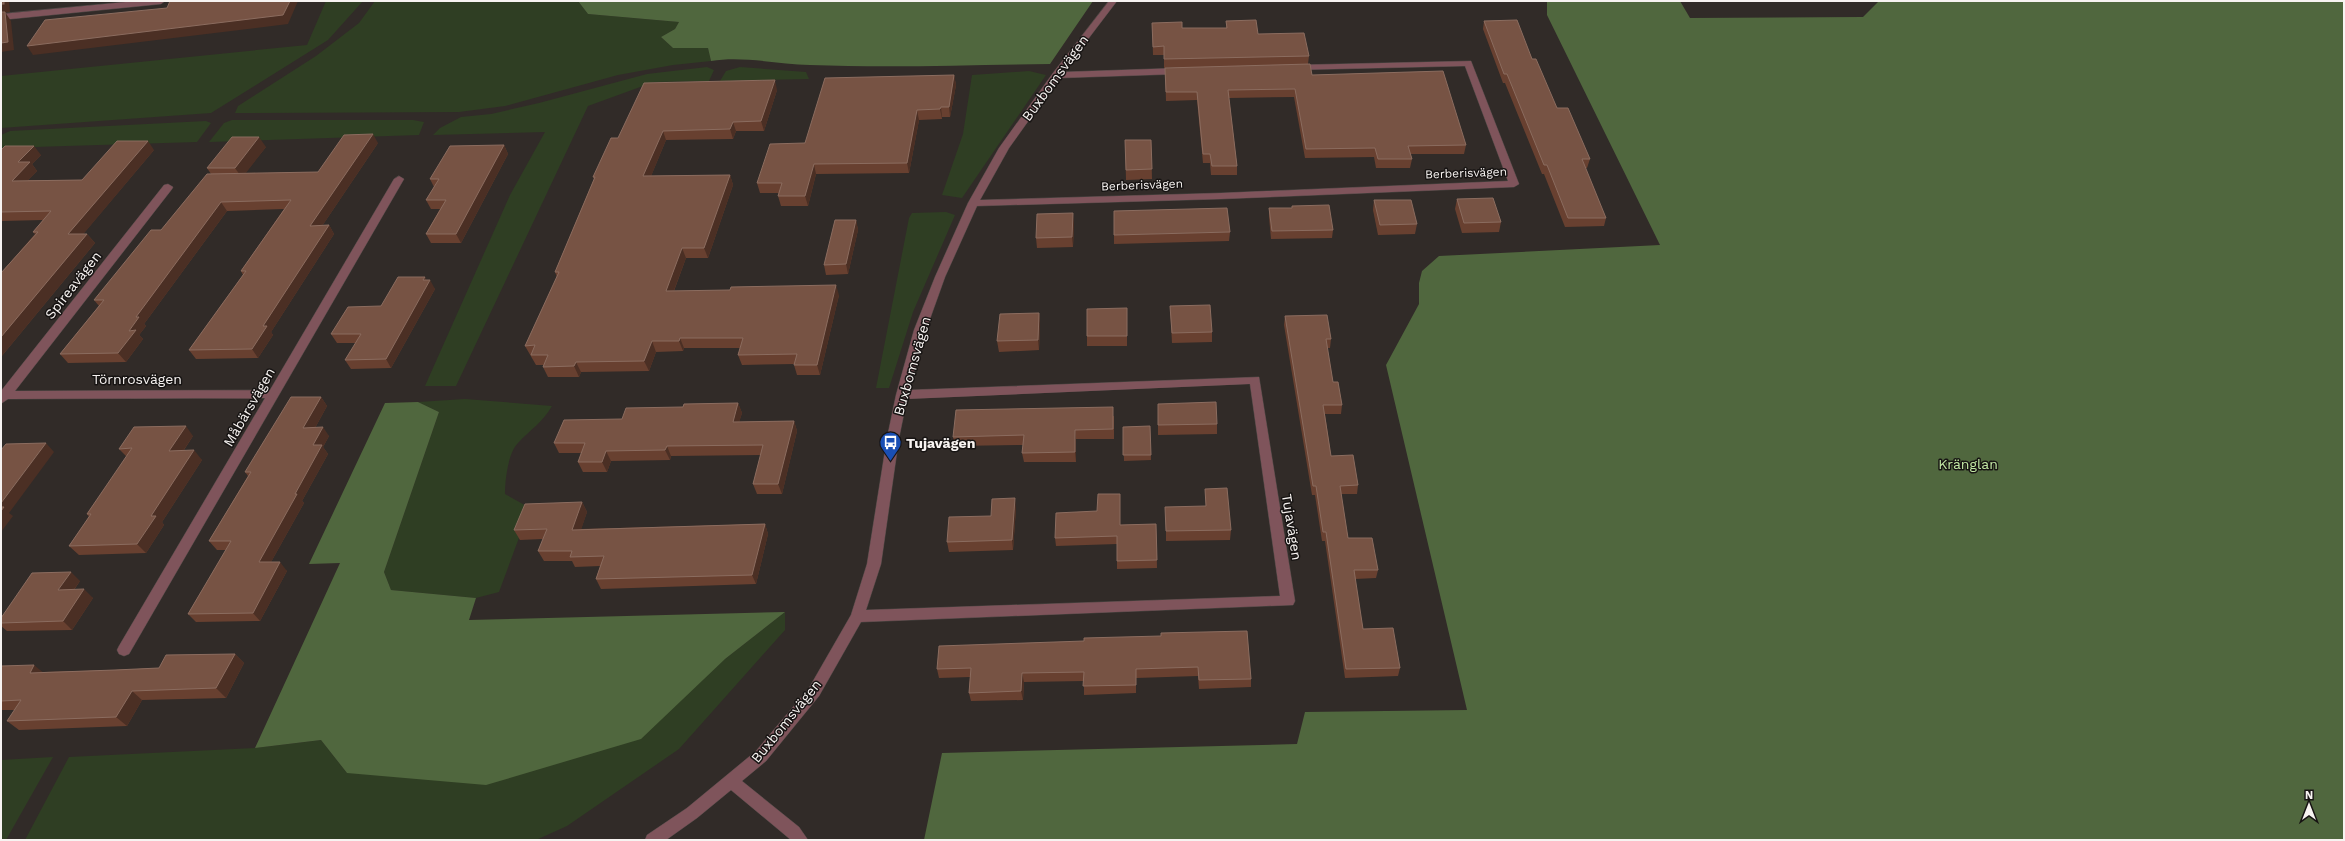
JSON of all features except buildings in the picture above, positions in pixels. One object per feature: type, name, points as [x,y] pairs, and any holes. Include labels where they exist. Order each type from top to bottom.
[{"type":"street","points":[[1,17],[161,1]]},
{"type":"street","name":"Buxbomsvägen","points":[[653,840],[692,813],[761,756],[814,692],[857,616],[874,564],[893,438],[902,395],[920,330],[940,277],[973,203],[1004,148],[1056,75],[1113,1]]},
{"type":"street","name":"Berberisvägen","points":[[973,203],[1221,196],[1514,184],[1468,63],[1285,68]]},
{"type":"street","points":[[1056,75],[1190,71]]},
{"type":"street","name":"Måbärsvägen","points":[[124,650],[399,179]]},
{"type":"street","name":"Spireavägen","points":[[3,397],[168,188]]},
{"type":"street","name":"Tujavägen","points":[[857,616],[1288,601],[1255,380],[902,395]]},
{"type":"street","name":"Törnrosvägen","points":[[3,397],[273,394]]},
{"type":"street","points":[[731,781],[794,832],[800,840]]},
{"type":"green space","points":[[326,1],[363,1],[328,40],[211,113],[1,128],[1,76],[307,45]]},
{"type":"green space","points":[[375,1],[578,1],[588,14],[679,22],[675,29],[661,37],[673,48],[708,48],[711,61],[673,65],[618,75],[505,106],[459,112],[235,113],[238,106],[316,56],[359,23]]},
{"type":"green space","points":[[578,1],[1093,1],[1050,64],[840,66],[735,59],[711,61],[708,48],[673,48],[661,37],[675,29],[679,22],[588,14]]},
{"type":"green space","name":"Kränglan","points":[[1547,1],[1680,1],[1690,18],[1863,17],[1879,1],[2344,1],[2344,840],[924,840],[942,753],[1297,744],[1305,712],[1467,710],[1386,365],[1419,304],[1419,283],[1422,271],[1439,256],[1660,245],[1547,15]]},
{"type":"green space","points":[[707,67],[714,70],[709,81],[654,82],[588,106],[456,386],[425,386],[510,195],[545,132],[433,135],[440,128],[461,117],[491,114],[539,103],[647,74]]},
{"type":"green space","points":[[740,67],[806,72],[809,79],[720,81],[726,71]]},
{"type":"green space","points":[[1029,71],[1046,75],[962,198],[942,195],[963,134],[972,75]]},
{"type":"green space","points":[[232,120],[413,120],[424,122],[419,135],[209,142],[224,123]]},
{"type":"green space","points":[[206,121],[211,123],[197,142],[1,148],[1,135],[10,131]]},
{"type":"green space","points":[[946,212],[955,215],[913,312],[889,388],[876,388],[909,218],[912,213]]},
{"type":"green space","points":[[465,399],[552,406],[540,421],[518,443],[509,460],[506,474],[505,494],[530,508],[499,592],[476,598],[391,590],[384,572],[439,412],[418,402]]},
{"type":"green space","points":[[418,402],[439,412],[384,572],[391,590],[476,598],[469,620],[785,612],[725,659],[641,739],[486,785],[347,773],[321,740],[255,748],[340,563],[309,564],[385,403]]},
{"type":"green space","points":[[785,612],[785,630],[679,749],[567,826],[536,840],[25,840],[69,757],[255,748],[321,740],[347,773],[725,659]]},
{"type":"green space","points":[[53,757],[6,840],[1,840],[1,760]]},
{"type":"place","name":"Tujavägen","points":[[890,462]]}]
